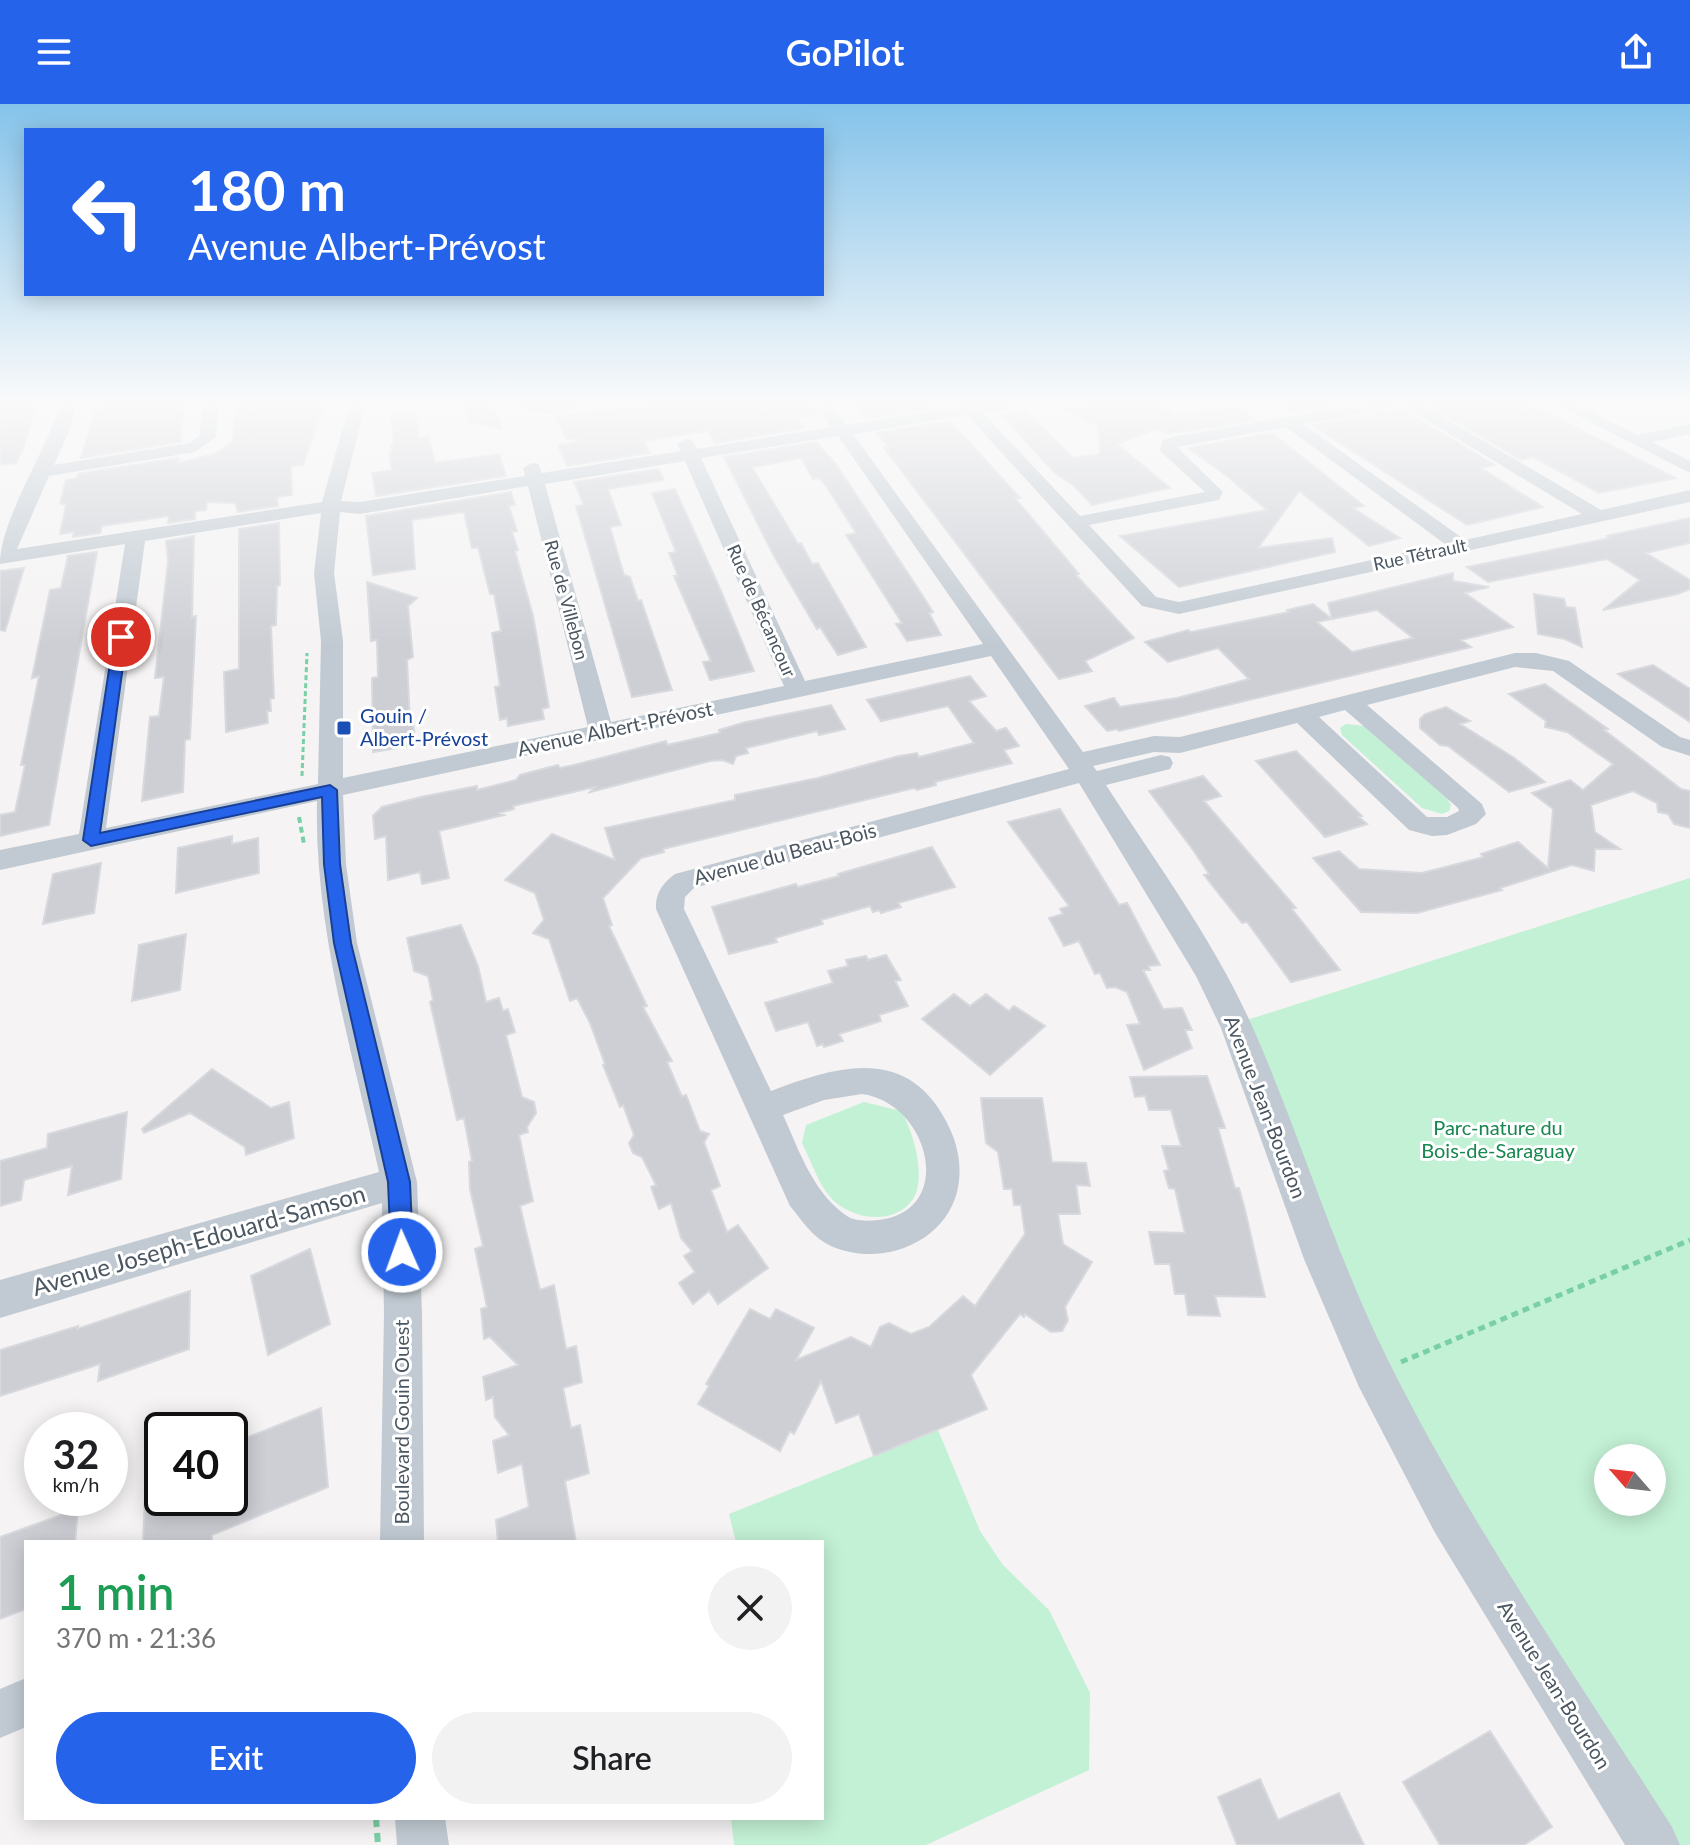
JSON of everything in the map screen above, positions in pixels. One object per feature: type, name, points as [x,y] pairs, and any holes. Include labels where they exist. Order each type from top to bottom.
[{"type":"street","points":[[1,558],[37,483]]},
{"type":"street","name":"Boulevard Gouin Ouest","points":[[337,483],[331,506],[324,573],[332,641],[332,864],[342,943],[399,1182],[403,1313],[402,1540]]},
{"type":"street","points":[[1,558],[331,506],[360,508],[486,483]]},
{"type":"street","name":"Rue de Villebon","points":[[535,483],[601,731]]},
{"type":"street","name":"Rue de Bécancour","points":[[703,483],[797,690]]},
{"type":"street","name":"Avenue Jean-Bourdon","points":[[879,483],[1084,772],[1209,971],[1237,1028],[1322,1259],[1373,1373],[1449,1516],[1654,1845]]},
{"type":"street","points":[[1039,483],[1076,522],[1213,496],[1214,492],[1207,483]]},
{"type":"street","points":[[1374,483],[1461,546]]},
{"type":"street","points":[[1542,483],[1598,516]]},
{"type":"street","name":"Rue Tétrault","points":[[1076,522],[1149,602],[1179,608],[1690,496]]},
{"type":"street","points":[[91,840],[136,536]]},
{"type":"street","name":"Avenue Albert-Prévost","points":[[0,860],[995,648]]},
{"type":"street","name":"Avenue du Beau-Bois","points":[[763,1108],[836,1084],[861,1080],[881,1082],[905,1092],[926,1113],[939,1148],[942,1171],[939,1195],[925,1217],[897,1234],[862,1239],[842,1233],[825,1222],[803,1195],[670,909],[669,899],[674,889],[685,881],[1084,772],[1176,758],[1180,745],[1515,660],[1536,660],[1561,666],[1671,742],[1690,748]]},
{"type":"street","points":[[1302,714],[1418,824],[1434,830],[1473,814],[1469,804],[1349,702]]},
{"type":"street","name":"Avenue Joseph-Edouard-Samson","points":[[0,1299],[399,1182]]},
{"type":"street","points":[[0,1714],[24,1703]]},
{"type":"street","points":[[420,1820],[423,1845]]},
{"type":"path","points":[[1373,1373],[1690,1240]]},
{"type":"path","points":[[376,1820],[378,1845]]},
{"type":"green space","points":[[1346,724],[1364,726],[1447,798],[1451,805],[1449,811],[1442,814],[1422,808],[1342,735],[1340,728]]},
{"type":"green space","name":"Parc-nature du Bois-de-Saraguay","points":[[1690,878],[1690,1845],[1673,1845],[1534,1634],[1363,1323],[1247,1020]]},
{"type":"green space","points":[[864,1102],[901,1111],[917,1154],[919,1179],[913,1199],[905,1208],[884,1217],[860,1215],[831,1198],[818,1179],[802,1143],[806,1125]]},
{"type":"green space","points":[[938,1430],[980,1531],[1003,1565],[1049,1610],[1090,1693],[1089,1770],[926,1845],[734,1845],[731,1820],[824,1820],[824,1540],[736,1540],[729,1514]]},
{"type":"building","points":[[65,483],[292,483],[292,495],[277,497],[278,506],[238,512],[235,503],[207,502],[206,510],[195,511],[195,519],[168,523],[169,516],[102,526],[100,533],[73,537],[74,532],[60,534],[66,505],[60,503]]},
{"type":"building","points":[[374,483],[459,483],[376,496]]},
{"type":"building","points":[[575,483],[644,483],[608,489],[621,525],[610,527],[624,575],[630,577],[638,601],[641,600],[672,690],[632,697],[576,506],[584,505]]},
{"type":"building","points":[[737,483],[762,483],[812,564],[818,563],[866,647],[838,655],[820,627],[817,629],[775,558]]},
{"type":"building","points":[[824,483],[849,483],[933,612],[929,613],[941,635],[907,641],[896,624],[902,623],[846,535],[856,533]]},
{"type":"building","points":[[911,483],[1007,483],[1020,498],[1015,498],[1079,574],[1076,575],[1134,638],[1085,661],[1092,671],[1059,679]]},
{"type":"building","points":[[1070,483],[1164,483],[1170,488],[1092,505]]},
{"type":"building","points":[[1235,483],[1335,483],[1364,506],[1353,508],[1400,538],[1369,546],[1299,491],[1258,548],[1332,538],[1335,552],[1179,587],[1120,536],[1267,510]]},
{"type":"building","points":[[1402,483],[1505,483],[1543,507],[1467,525]]},
{"type":"building","points":[[1581,483],[1649,483],[1599,493]]},
{"type":"building","points":[[675,489],[754,671],[710,680],[703,662],[711,661],[674,576],[678,576],[669,553],[676,552],[652,493]]},
{"type":"building","points":[[511,492],[515,505],[509,506],[517,531],[512,532],[518,550],[515,551],[533,616],[549,707],[542,709],[544,719],[508,726],[507,718],[500,720],[495,687],[500,686],[492,633],[501,631],[494,594],[490,594],[478,547],[472,548],[464,512],[412,520],[415,569],[373,575],[366,516]]},
{"type":"building","points":[[1690,518],[1690,543],[1646,553],[1690,580],[1690,589],[1678,594],[1603,610],[1640,580],[1607,559],[1488,582],[1467,567],[1610,538],[1607,536]]},
{"type":"building","points":[[279,523],[280,585],[277,586],[276,625],[271,626],[274,698],[270,699],[271,711],[267,711],[268,723],[226,732],[224,672],[239,669],[239,529]]},
{"type":"building","points":[[194,536],[192,617],[196,616],[190,739],[185,740],[183,792],[142,801],[150,717],[159,716],[164,677],[155,678],[168,561],[166,541]]},
{"type":"building","points":[[97,552],[49,825],[0,836],[0,815],[15,812],[25,765],[21,765],[39,676],[32,678],[50,590],[61,588],[68,556]]},
{"type":"building","points":[[24,568],[5,631],[0,630],[0,571]]},
{"type":"building","points":[[1453,573],[1453,581],[1489,587],[1465,593],[1513,627],[1461,640],[1471,647],[1119,731],[1107,731],[1085,706],[1114,698],[1120,707],[1177,698],[1249,679],[1218,648],[1168,662],[1145,642],[1188,630],[1191,632],[1289,612],[1287,610],[1313,604],[1332,619],[1328,603]],"holes":[[[1377,610],[1413,638],[1352,652],[1317,622]]]},
{"type":"building","points":[[367,582],[417,598],[408,606],[413,657],[407,660],[410,723],[413,722],[416,745],[373,752],[372,678],[378,677],[377,640],[371,641]]},
{"type":"building","points":[[1534,594],[1564,599],[1566,607],[1575,608],[1582,647],[1565,639],[1538,634]]},
{"type":"building","points":[[1653,665],[1690,689],[1690,722],[1618,674]]},
{"type":"building","points":[[970,676],[986,696],[969,701],[996,731],[1006,728],[1019,746],[1004,750],[1012,763],[935,782],[936,785],[917,790],[914,788],[663,849],[664,852],[641,858],[603,898],[612,925],[609,926],[647,1006],[643,1007],[672,1061],[667,1062],[682,1097],[686,1095],[700,1131],[709,1134],[704,1142],[720,1186],[711,1190],[727,1232],[738,1225],[768,1268],[718,1304],[709,1291],[693,1304],[679,1283],[695,1272],[684,1256],[692,1251],[681,1238],[671,1203],[659,1209],[651,1187],[656,1185],[642,1157],[633,1153],[629,1143],[634,1135],[623,1105],[620,1107],[603,1065],[590,1023],[577,998],[570,1001],[549,939],[533,933],[544,920],[535,893],[505,880],[552,834],[615,860],[605,828],[735,800],[735,795],[818,778],[899,756],[917,753],[919,757],[974,743],[948,706],[881,721],[867,700]]},
{"type":"building","points":[[1545,684],[1608,729],[1604,730],[1681,789],[1690,791],[1690,828],[1674,824],[1668,814],[1658,812],[1657,803],[1633,791],[1591,805],[1595,832],[1620,849],[1595,849],[1594,871],[1572,865],[1500,888],[1502,890],[1417,913],[1361,912],[1313,858],[1339,851],[1359,869],[1422,873],[1484,857],[1481,854],[1518,842],[1548,868],[1553,809],[1532,793],[1570,780],[1583,790],[1613,764],[1567,732],[1545,727],[1546,721],[1509,694]]},
{"type":"building","points":[[831,705],[845,729],[819,735],[817,731],[746,748],[748,753],[736,756],[733,764],[722,760],[710,761],[590,792],[595,787],[513,806],[514,809],[499,813],[504,815],[439,831],[449,878],[422,884],[420,872],[388,880],[386,836],[375,839],[373,816],[382,807],[477,786],[477,790],[558,765],[560,768],[574,765],[666,741],[667,745],[720,733],[719,730],[746,722]]},
{"type":"building","points":[[1446,707],[1470,721],[1460,724],[1513,757],[1545,782],[1509,792],[1448,746],[1440,745],[1420,728],[1420,719],[1425,714]]},
{"type":"building","points":[[1296,751],[1367,824],[1325,837],[1256,761]]},
{"type":"building","points":[[1203,776],[1221,796],[1204,801],[1296,908],[1292,909],[1340,970],[1291,982],[1247,922],[1242,923],[1204,875],[1209,874],[1149,791]]},
{"type":"building","points":[[1060,809],[1119,905],[1127,903],[1160,965],[1148,966],[1150,970],[1143,970],[1163,1009],[1182,1008],[1192,1030],[1185,1030],[1192,1048],[1144,1070],[1127,1025],[1140,1024],[1127,992],[1115,987],[1107,988],[1100,973],[1095,974],[1079,941],[1064,946],[1049,918],[1063,914],[1060,909],[1069,906],[1008,822]]},
{"type":"building","points":[[232,836],[232,844],[258,838],[259,873],[176,893],[178,848]]},
{"type":"building","points":[[932,847],[955,887],[898,903],[901,907],[881,913],[879,910],[873,912],[870,906],[821,920],[823,924],[775,938],[777,942],[729,954],[712,907],[796,884],[798,887],[839,876]]},
{"type":"building","points":[[101,863],[94,913],[43,924],[53,874]]},
{"type":"building","points":[[461,925],[478,966],[486,1002],[499,998],[503,1011],[508,1009],[515,1032],[506,1035],[522,1097],[534,1102],[536,1113],[527,1127],[528,1132],[519,1135],[533,1201],[520,1206],[540,1290],[554,1285],[566,1349],[576,1346],[582,1382],[563,1388],[571,1428],[580,1425],[589,1473],[565,1481],[576,1540],[498,1540],[496,1520],[529,1507],[522,1464],[498,1473],[493,1441],[509,1435],[495,1417],[493,1397],[486,1400],[483,1377],[518,1365],[490,1337],[484,1339],[481,1309],[487,1307],[475,1249],[483,1246],[470,1189],[469,1162],[472,1161],[464,1118],[457,1120],[430,1002],[433,1000],[428,976],[414,971],[407,938]]},
{"type":"building","points":[[186,934],[180,990],[132,1001],[139,945]]},
{"type":"building","points":[[886,955],[901,980],[895,981],[908,1006],[879,1015],[881,1021],[839,1034],[843,1041],[824,1047],[823,1044],[817,1046],[808,1022],[776,1031],[765,1003],[833,983],[828,971],[848,966],[846,960],[866,956],[868,960]]},
{"type":"building","points":[[954,994],[970,1006],[986,994],[1009,1011],[1014,1006],[1045,1026],[990,1075],[922,1019]]},
{"type":"building","points":[[212,1069],[271,1108],[289,1102],[294,1138],[246,1155],[245,1147],[190,1113],[144,1133],[142,1129]]},
{"type":"building","points":[[1207,1076],[1225,1128],[1218,1128],[1235,1188],[1239,1188],[1265,1297],[1215,1296],[1220,1316],[1188,1315],[1185,1294],[1175,1294],[1170,1264],[1155,1264],[1149,1232],[1185,1233],[1175,1189],[1169,1188],[1164,1171],[1169,1170],[1162,1146],[1181,1146],[1171,1110],[1149,1110],[1145,1096],[1135,1097],[1130,1077]]},
{"type":"building","points":[[981,1098],[1042,1098],[1052,1162],[1086,1163],[1090,1186],[1076,1185],[1080,1214],[1058,1214],[1063,1244],[1092,1262],[1065,1307],[1068,1320],[1062,1331],[1051,1332],[1025,1314],[1024,1317],[1020,1314],[971,1375],[987,1409],[874,1456],[859,1414],[836,1423],[821,1381],[794,1434],[790,1431],[780,1451],[698,1404],[709,1386],[706,1384],[750,1309],[770,1319],[776,1309],[814,1328],[796,1360],[851,1337],[871,1347],[880,1327],[889,1323],[911,1334],[929,1327],[963,1296],[975,1306],[1025,1234],[1021,1205],[1014,1205],[1012,1189],[1004,1189],[998,1152],[986,1143]]},
{"type":"building","points":[[127,1112],[121,1179],[68,1195],[72,1166],[24,1180],[21,1200],[0,1206],[0,1161],[47,1148],[48,1134]]},
{"type":"building","points":[[310,1249],[330,1324],[268,1355],[251,1276]]},
{"type":"building","points":[[190,1291],[189,1349],[98,1381],[100,1364],[0,1396],[0,1350],[78,1326],[77,1329]]},
{"type":"building","points":[[321,1408],[328,1487],[212,1535],[212,1540],[143,1540],[144,1516],[248,1516],[248,1437]]},
{"type":"building","points":[[58,1516],[77,1516],[75,1540],[24,1540],[24,1610],[0,1619],[0,1537]]},
{"type":"building","points":[[1490,1731],[1552,1827],[1524,1845],[1440,1845],[1403,1782]]},
{"type":"building","points":[[1260,1779],[1278,1820],[1339,1793],[1364,1845],[1237,1845],[1218,1797]]},
{"type":"place","name":"Gouin / Albert-Prévost","points":[[344,728]]},
{"type":"route","points":[[121,637],[91,840],[330,790],[332,864],[342,943],[399,1182],[402,1252]]}]
